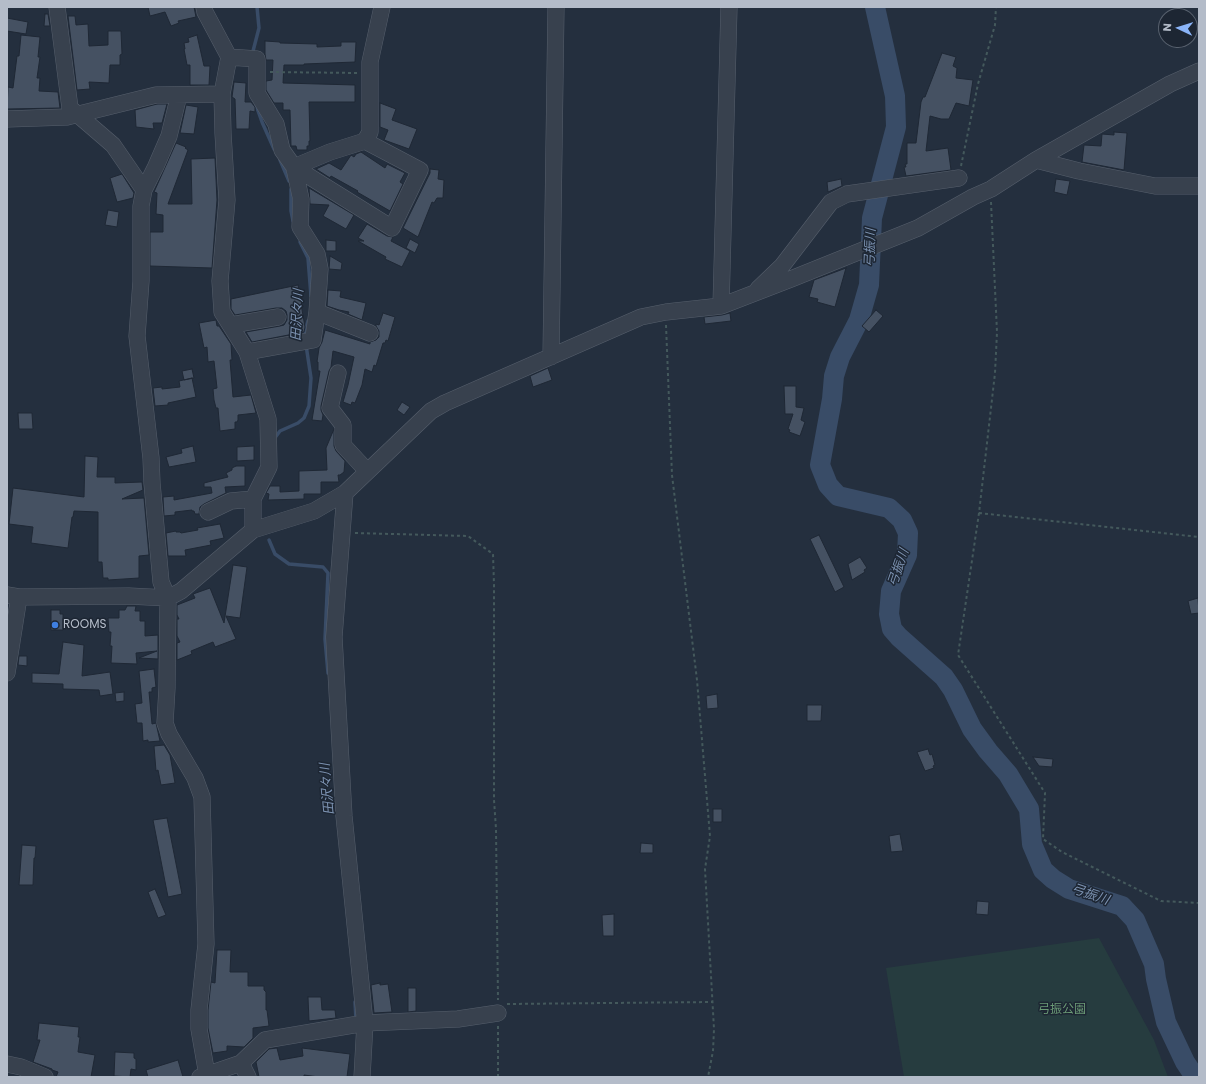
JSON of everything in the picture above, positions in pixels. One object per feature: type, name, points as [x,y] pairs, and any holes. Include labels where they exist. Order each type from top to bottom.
[{"type":"street","points":[[57,7],[70,108],[113,145],[144,190]]},
{"type":"street","points":[[204,7],[205,12],[247,61],[258,93],[276,124],[282,150],[294,167],[301,199],[300,227],[317,254],[320,269],[317,312],[306,342],[247,352]]},
{"type":"street","points":[[294,167],[330,152],[364,141],[370,132],[370,62],[382,7]]},
{"type":"street","points":[[551,357],[556,7]]},
{"type":"street","points":[[721,306],[728,7]]},
{"type":"street","points":[[247,61],[222,94],[227,200],[220,281],[222,312],[247,352],[268,419],[269,467],[253,499],[253,530]]},
{"type":"street","points":[[7,673],[13,596],[129,596],[168,598],[181,591],[253,530],[314,511],[346,493],[367,471],[431,411],[641,318],[666,312],[721,306],[918,228],[973,197],[991,189],[1036,160],[1170,84],[1199,71]]},
{"type":"street","points":[[7,120],[67,117],[156,95],[222,94]]},
{"type":"street","points":[[179,95],[169,136],[144,190],[141,206],[141,281],[137,336],[151,458],[161,582],[168,598],[165,723],[169,734],[195,778],[202,798],[206,944],[199,1010],[199,1029],[203,1076],[241,1063],[265,1040],[359,1024],[458,1019],[498,1008]]},
{"type":"street","points":[[294,167],[392,228],[420,170],[364,141]]},
{"type":"street","points":[[1036,160],[1079,171],[1155,186],[1199,186]]},
{"type":"street","points":[[754,293],[782,266],[831,202],[847,194],[959,178]]},
{"type":"street","points":[[317,312],[370,333]]},
{"type":"street","points":[[231,325],[278,317]]},
{"type":"street","points":[[338,373],[330,408],[343,425],[343,445],[367,471]]},
{"type":"street","points":[[346,493],[334,637],[344,816],[362,1077]]},
{"type":"street","points":[[208,512],[231,501],[253,499]]},
{"type":"street","points":[[241,1063],[248,1077]]},
{"type":"street","points":[[7,1064],[21,1067],[45,1077]]},
{"type":"path","points":[[959,178],[978,84],[995,25],[996,7]]},
{"type":"path","points":[[247,61],[370,73]]},
{"type":"path","points":[[991,189],[997,332],[995,373],[979,514],[958,655],[1045,793],[1043,839],[1062,852],[1161,902],[1199,903]]},
{"type":"path","points":[[666,312],[672,475],[697,680],[710,836],[705,869],[714,1029],[708,1077]]},
{"type":"path","points":[[979,514],[1199,537]]},
{"type":"path","points":[[342,533],[468,536],[493,554],[494,800],[496,829],[498,1077]]},
{"type":"path","points":[[498,1008],[712,1002]]},
{"type":"green space","name":"弓振公園","points":[[1099,938],[1154,1040],[1168,1077],[904,1077],[886,968]]},
{"type":"building","points":[[148,7],[194,7],[196,17],[178,21],[179,23],[171,26],[165,12],[150,16]]},
{"type":"building","points":[[45,14],[48,14],[50,26],[44,26]]},
{"type":"building","points":[[68,16],[75,16],[76,25],[88,24],[89,46],[108,45],[108,31],[121,31],[122,54],[120,55],[120,65],[110,65],[109,83],[89,82],[90,89],[77,90]]},
{"type":"building","points":[[7,18],[28,22],[26,34],[7,31]]},
{"type":"building","points":[[21,35],[40,37],[38,57],[40,57],[37,78],[40,78],[39,91],[58,92],[60,108],[7,109],[8,87],[13,88]]},
{"type":"building","points":[[197,35],[204,66],[210,66],[209,85],[190,85],[190,65],[187,65],[184,43],[189,42],[188,38]]},
{"type":"building","points":[[265,41],[317,44],[317,47],[341,46],[341,42],[356,42],[355,62],[284,65],[283,83],[355,85],[355,102],[309,102],[310,141],[309,146],[307,146],[307,150],[297,150],[296,146],[291,146],[290,110],[283,110],[283,103],[274,103],[266,90],[266,81],[272,80],[273,60],[266,60]]},
{"type":"building","points":[[942,53],[956,57],[953,66],[957,68],[956,78],[973,80],[969,106],[956,103],[949,119],[941,119],[930,116],[926,151],[948,148],[951,170],[906,176],[904,167],[906,167],[905,164],[907,164],[907,143],[916,143],[921,102],[923,97],[925,97]]},
{"type":"building","points":[[234,82],[246,83],[245,102],[251,102],[255,107],[255,112],[250,111],[249,129],[236,129],[235,99],[232,97]]},
{"type":"building","points":[[380,103],[396,109],[392,120],[417,129],[409,149],[384,140],[388,130],[380,127]]},
{"type":"building","points":[[157,104],[167,104],[162,123],[153,123],[154,129],[136,127],[135,110]]},
{"type":"building","points":[[186,105],[198,107],[194,134],[180,133]]},
{"type":"building","points":[[1114,132],[1127,133],[1124,170],[1082,162],[1084,145],[1101,146],[1102,134],[1114,135]]},
{"type":"building","points":[[176,143],[186,147],[185,148],[188,150],[168,204],[192,204],[191,159],[215,158],[217,200],[212,268],[150,266],[150,232],[163,232],[163,215],[156,214],[157,193],[154,192]]},
{"type":"building","points":[[361,152],[385,168],[387,164],[405,173],[400,182],[403,184],[390,211],[357,192],[358,191],[331,176],[330,178],[316,169],[329,163],[341,170],[351,155],[354,157],[356,154]]},
{"type":"building","points":[[430,169],[439,170],[438,179],[444,180],[443,198],[437,198],[434,203],[432,202],[418,237],[403,228],[430,173]]},
{"type":"building","points":[[122,174],[134,193],[133,198],[117,202],[110,178]]},
{"type":"building","points":[[841,179],[842,186],[828,192],[827,182]]},
{"type":"building","points":[[1056,179],[1070,181],[1067,195],[1054,192]]},
{"type":"building","points":[[309,188],[354,215],[346,229],[323,216],[329,205],[310,204]]},
{"type":"building","points":[[108,210],[119,212],[117,227],[105,225]]},
{"type":"building","points":[[367,224],[387,236],[393,237],[391,241],[410,251],[402,267],[385,259],[386,257],[358,241],[364,241],[358,238]]},
{"type":"building","points":[[410,239],[419,244],[415,253],[406,248]]},
{"type":"building","points":[[326,240],[336,241],[336,251],[326,251]]},
{"type":"building","points":[[330,256],[342,263],[341,270],[329,269]]},
{"type":"building","points":[[846,268],[835,307],[817,302],[818,299],[809,297],[814,280]]},
{"type":"building","points":[[298,285],[302,303],[305,327],[304,332],[252,342],[246,332],[284,325],[287,320],[286,311],[282,308],[276,308],[235,315],[231,309],[231,299]]},
{"type":"building","points":[[328,290],[341,291],[340,297],[366,303],[362,320],[348,314],[349,312],[327,306]]},
{"type":"building","points":[[876,310],[883,316],[869,332],[862,326]]},
{"type":"building","points":[[383,313],[395,317],[388,341],[386,340],[385,343],[383,343],[376,366],[374,365],[372,372],[365,369],[362,385],[355,403],[352,402],[351,405],[343,402],[354,357],[333,351],[331,367],[321,406],[323,415],[322,421],[312,420],[320,371],[318,371],[317,362],[319,348],[325,330],[370,344],[370,342],[379,337],[379,331],[376,324],[379,325]]},
{"type":"building","points":[[730,313],[731,321],[705,324],[704,317]]},
{"type":"building","points":[[216,320],[217,326],[219,326],[231,344],[232,360],[230,360],[233,397],[251,395],[256,413],[238,415],[238,420],[235,422],[235,429],[220,431],[218,408],[216,408],[213,389],[217,388],[214,361],[208,362],[207,347],[204,348],[199,323]]},
{"type":"building","points":[[548,368],[552,380],[533,387],[530,376]]},
{"type":"building","points":[[192,369],[194,378],[184,380],[182,371]]},
{"type":"building","points":[[192,378],[196,397],[168,403],[168,405],[155,406],[153,388],[162,387],[162,389],[180,387],[179,381]]},
{"type":"building","points":[[784,386],[796,386],[796,407],[804,408],[801,420],[805,422],[800,436],[789,432],[790,430],[788,429],[793,414],[785,414]]},
{"type":"building","points":[[402,402],[410,407],[404,415],[397,410]]},
{"type":"building","points":[[18,413],[32,413],[33,429],[19,429]]},
{"type":"building","points":[[334,429],[334,446],[336,451],[345,461],[344,472],[338,475],[339,482],[321,482],[321,494],[304,494],[304,499],[268,500],[269,494],[266,493],[270,486],[280,486],[280,492],[299,491],[299,471],[327,470],[326,448]]},
{"type":"building","points":[[193,446],[196,462],[169,467],[166,457],[182,453],[181,449]]},
{"type":"building","points":[[254,446],[254,460],[237,461],[237,447]]},
{"type":"building","points":[[85,456],[98,457],[97,477],[115,477],[115,483],[142,482],[143,490],[122,499],[144,498],[149,555],[139,556],[139,578],[108,580],[108,578],[103,578],[102,562],[98,562],[98,512],[74,511],[68,548],[31,543],[33,527],[9,524],[13,488],[84,497]]},
{"type":"building","points":[[236,466],[245,466],[245,486],[225,487],[226,493],[200,507],[199,514],[195,514],[192,510],[175,512],[175,515],[164,516],[163,497],[174,496],[174,500],[212,493],[211,487],[204,487],[204,483],[228,477],[226,473]]},
{"type":"building","points":[[220,524],[224,538],[210,541],[211,545],[185,550],[186,556],[168,556],[166,533],[176,531],[181,533],[198,530],[197,528]]},
{"type":"building","points":[[819,535],[844,587],[835,592],[810,539]]},
{"type":"building","points":[[860,557],[867,568],[864,570],[865,572],[852,580],[848,564]]},
{"type":"building","points":[[233,565],[247,567],[240,618],[226,616],[236,639],[215,647],[213,642],[191,651],[192,654],[177,660],[177,643],[180,642],[177,636],[177,619],[179,619],[177,615],[177,605],[195,598],[193,594],[210,588],[224,623]]},
{"type":"building","points":[[1198,598],[1199,613],[1191,614],[1188,601]]},
{"type":"building","points":[[127,606],[136,606],[135,611],[140,611],[140,621],[145,621],[145,636],[158,635],[158,659],[139,658],[157,651],[136,653],[137,664],[111,663],[112,646],[110,646],[111,632],[109,632],[108,618],[119,618],[119,610],[125,610]]},
{"type":"building","points":[[51,610],[60,610],[60,614],[63,614],[63,630],[51,630]]},
{"type":"building","points":[[63,642],[84,645],[82,676],[110,672],[113,694],[100,696],[99,690],[63,689],[63,684],[32,683],[32,673],[59,674]]},
{"type":"building","points":[[19,656],[27,656],[27,666],[18,665]]},
{"type":"building","points":[[154,669],[156,687],[152,688],[152,692],[149,692],[152,724],[156,723],[160,741],[148,742],[148,740],[143,741],[142,723],[137,723],[135,704],[142,703],[139,671]]},
{"type":"building","points":[[124,692],[124,701],[116,702],[115,693]]},
{"type":"building","points":[[717,694],[718,708],[707,709],[706,696]]},
{"type":"building","points":[[807,705],[822,705],[821,721],[807,721]]},
{"type":"building","points":[[164,745],[170,755],[175,783],[161,785],[158,770],[156,771],[154,746]]},
{"type":"building","points":[[928,749],[930,755],[932,754],[935,765],[933,766],[934,768],[925,771],[917,752]]},
{"type":"building","points":[[1033,757],[1053,759],[1052,767],[1039,766]]},
{"type":"building","points":[[713,809],[722,809],[722,822],[713,822]]},
{"type":"building","points":[[167,818],[182,894],[168,897],[153,820]]},
{"type":"building","points":[[900,834],[903,851],[891,852],[889,836]]},
{"type":"building","points":[[641,843],[653,844],[653,853],[640,853]]},
{"type":"building","points":[[22,845],[36,846],[33,885],[19,885]]},
{"type":"building","points":[[155,889],[166,915],[158,918],[148,892]]},
{"type":"building","points":[[977,901],[989,902],[988,915],[976,914]]},
{"type":"building","points":[[614,914],[614,936],[603,936],[602,915]]},
{"type":"building","points":[[217,950],[231,950],[230,972],[248,972],[248,986],[264,986],[264,990],[266,992],[266,1010],[269,1026],[253,1028],[253,1038],[244,1047],[227,1046],[227,1051],[213,1053],[208,1028],[208,1010],[211,982],[215,983]]},
{"type":"building","points":[[380,983],[380,985],[388,984],[392,1012],[374,1013],[371,985]]},
{"type":"building","points":[[408,988],[416,988],[416,1011],[408,1012]]},
{"type":"building","points":[[308,997],[321,997],[322,1010],[335,1010],[336,1018],[309,1021]]},
{"type":"building","points":[[39,1023],[79,1027],[78,1037],[80,1037],[78,1052],[95,1055],[91,1077],[56,1077],[58,1072],[33,1062],[40,1040],[37,1040]]},
{"type":"building","points":[[277,1048],[280,1060],[303,1056],[302,1048],[350,1054],[347,1077],[319,1077],[304,1075],[304,1077],[259,1077],[256,1062],[269,1049]]},
{"type":"building","points":[[115,1052],[134,1053],[134,1058],[136,1059],[136,1070],[131,1069],[130,1077],[114,1076]]},
{"type":"building","points":[[178,1060],[183,1077],[148,1077],[146,1070]]},
{"type":"waterway","name":"田沢々川","points":[[252,55],[259,28],[257,7]]},
{"type":"waterway","name":"弓振川","points":[[875,7],[895,96],[896,127],[872,218],[869,285],[859,320],[840,357],[834,376],[832,399],[820,465],[828,485],[838,496],[889,508],[902,520],[908,533],[907,555],[891,591],[889,614],[892,629],[944,677],[953,690],[972,729],[988,751],[1008,774],[1029,809],[1032,844],[1043,870],[1053,879],[1069,889],[1122,906],[1135,920],[1154,964],[1166,1022],[1185,1062],[1195,1077]]},
{"type":"waterway","name":"田沢々川","points":[[256,105],[274,149]]},
{"type":"waterway","name":"田沢々川","points":[[280,160],[289,181]]},
{"type":"waterway","name":"田沢々川","points":[[291,189],[291,211],[293,221]]},
{"type":"waterway","name":"田沢々川","points":[[300,242],[308,258],[311,296]]},
{"type":"waterway","name":"田沢々川","points":[[306,337],[305,332],[308,321]]},
{"type":"waterway","name":"田沢々川","points":[[274,439],[280,431],[298,423],[304,418],[309,406],[311,378],[306,345]]},
{"type":"waterway","name":"田沢々川","points":[[269,540],[275,554],[289,564],[323,567],[328,573],[325,639],[328,673]]},
{"type":"waterway","name":"田沢々川","points":[[355,1002],[356,1020]]},
{"type":"place","name":"ROOMS","points":[[55,625]]}]
